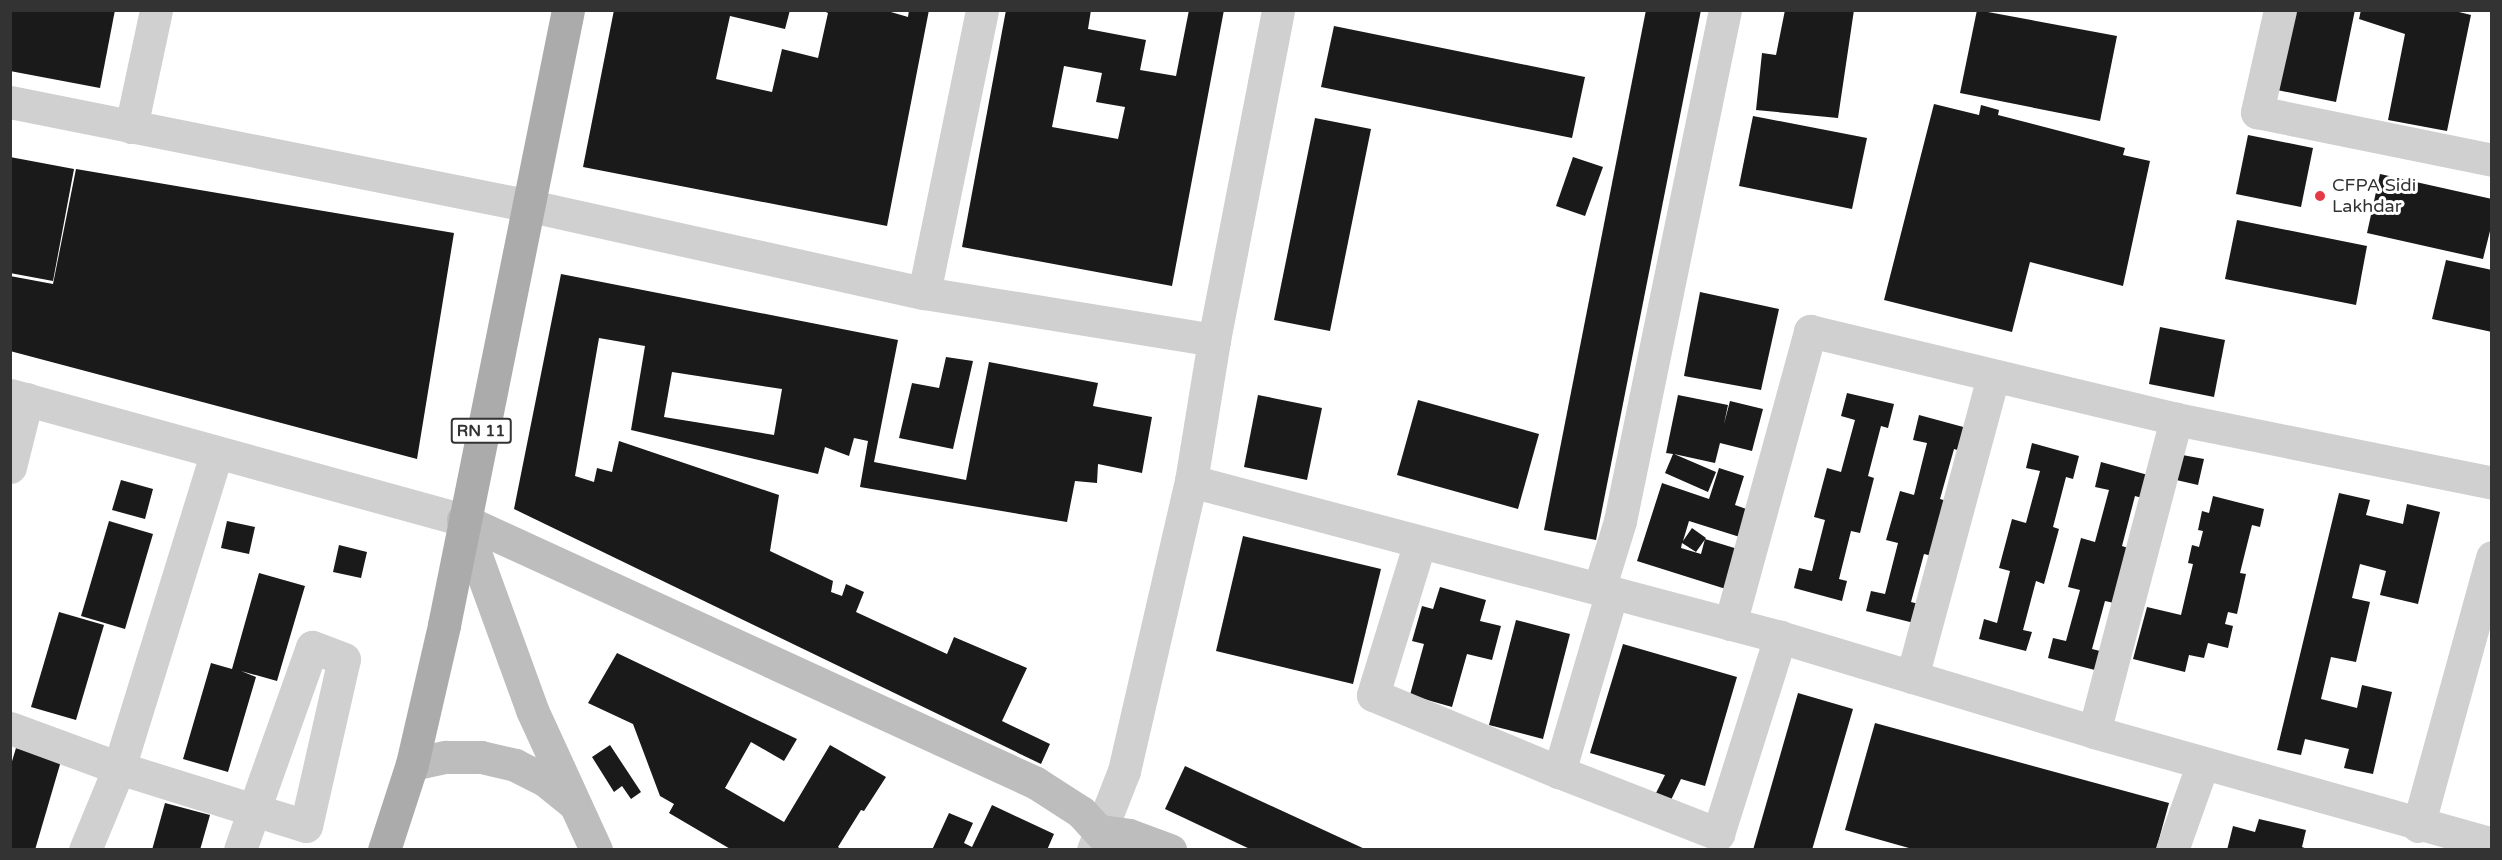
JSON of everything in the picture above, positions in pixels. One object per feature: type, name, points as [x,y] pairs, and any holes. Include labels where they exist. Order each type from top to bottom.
[{"type":"main road","name":"RN 11","points":[[384,849],[411,764],[568,10]]},
{"type":"main road","points":[[463,520],[507,647],[573,803],[596,849]]},
{"type":"main road","points":[[463,520],[1036,783],[1059,796],[1103,843],[1129,835],[1170,849]]},
{"type":"main road","points":[[411,764],[446,757],[480,757],[515,765],[546,781],[573,803]]},
{"type":"street","points":[[132,127],[156,10]]},
{"type":"street","points":[[924,293],[982,10]]},
{"type":"street","points":[[1103,843],[1124,771],[1191,481],[1214,340],[1278,10]]},
{"type":"street","points":[[1559,772],[1606,590],[1725,10]]},
{"type":"street","points":[[2280,10],[2257,111],[2492,160]]},
{"type":"street","points":[[10,102],[526,205],[924,293],[1214,340]]},
{"type":"street","points":[[1730,624],[1810,331],[1993,377],[2176,419],[2492,483]]},
{"type":"street","points":[[1912,677],[1993,377]]},
{"type":"street","points":[[10,467],[19,397],[216,455],[463,520]]},
{"type":"street","points":[[2094,732],[2176,419]]},
{"type":"street","points":[[85,849],[119,768],[216,455]]},
{"type":"street","points":[[1191,481],[1780,637],[2203,764],[2418,826],[2492,844]]},
{"type":"street","points":[[1420,542],[1373,695],[1559,772],[1718,834],[1780,637]]},
{"type":"street","points":[[2418,826],[2483,630],[2492,557]]},
{"type":"street","points":[[10,728],[119,768],[254,810],[300,837],[344,659],[312,647],[254,810],[240,849]]},
{"type":"street","points":[[2172,849],[2203,764]]},
{"type":"building","points":[[10,10],[115,10],[100,88],[10,71]]},
{"type":"building","points":[[614,10],[790,10],[785,29],[730,16],[716,79],[772,92],[782,49],[818,58],[828,13],[821,10],[884,10],[908,17],[909,10],[929,10],[887,226],[583,167]]},
{"type":"building","points":[[1006,10],[1091,10],[1088,29],[1146,40],[1140,70],[1176,76],[1189,10],[1224,10],[1172,286],[962,247]],"holes":[[[1064,66],[1102,73],[1096,102],[1125,107],[1118,139],[1052,127]]]},
{"type":"building","points":[[1646,10],[1701,10],[1596,540],[1544,530]]},
{"type":"building","points":[[1785,10],[1854,10],[1838,118],[1756,110],[1762,53],[1776,55]]},
{"type":"building","points":[[1977,10],[2117,36],[2100,121],[1960,93]]},
{"type":"building","points":[[2293,10],[2355,10],[2336,102],[2277,90]]},
{"type":"building","points":[[2361,10],[2451,10],[2471,15],[2447,131],[2388,120],[2405,34],[2359,19]]},
{"type":"building","points":[[1334,26],[1585,77],[1572,138],[1321,87]]},
{"type":"building","points":[[1934,104],[1979,115],[1981,105],[1999,110],[1998,115],[2125,148],[2123,155],[2150,161],[2123,286],[2030,262],[2012,332],[1884,300]]},
{"type":"building","points":[[1753,116],[1867,138],[1852,209],[1739,186]]},
{"type":"building","points":[[1315,118],[1371,129],[1330,331],[1274,320]]},
{"type":"building","points":[[2248,135],[2313,148],[2301,207],[2236,194]]},
{"type":"building","points":[[10,157],[74,169],[53,281],[10,273]]},
{"type":"building","points":[[1573,157],[1603,167],[1585,216],[1556,206]]},
{"type":"building","points":[[76,169],[454,233],[417,459],[10,351],[10,276],[53,284]]},
{"type":"building","points":[[2380,174],[2492,199],[2492,223],[2483,259],[2367,233]]},
{"type":"building","points":[[2237,220],[2367,246],[2356,305],[2225,279]]},
{"type":"building","points":[[2446,260],[2492,270],[2492,332],[2432,319]]},
{"type":"building","points":[[561,274],[898,340],[874,462],[966,480],[989,362],[1098,383],[1093,406],[1152,417],[1142,473],[1098,464],[1097,483],[1075,481],[1067,522],[860,487],[868,441],[854,438],[849,456],[825,447],[818,474],[631,430],[645,346],[599,338],[575,476],[594,482],[597,468],[612,472],[619,441],[779,495],[770,551],[833,581],[831,592],[842,596],[846,584],[864,592],[856,612],[947,654],[954,637],[1027,668],[1002,721],[1050,744],[1041,764],[514,509]],"holes":[[[672,372],[782,389],[774,435],[664,417]]]},
{"type":"building","points":[[1700,292],[1779,309],[1761,390],[1684,376]]},
{"type":"building","points":[[2160,327],[2225,340],[2214,397],[2149,384]]},
{"type":"building","points":[[946,357],[973,361],[953,449],[899,438],[912,383],[939,388]]},
{"type":"building","points":[[1847,393],[1894,404],[1888,428],[1881,426],[1868,476],[1874,478],[1860,533],[1851,531],[1839,579],[1847,581],[1842,601],[1794,588],[1799,568],[1812,571],[1825,520],[1814,517],[1827,468],[1841,472],[1855,420],[1841,416]]},
{"type":"building","points":[[1258,395],[1322,408],[1307,480],[1244,467]]},
{"type":"building","points":[[1678,395],[1728,405],[1724,424],[1730,401],[1763,409],[1752,451],[1720,443],[1715,463],[1674,454],[1716,472],[1708,492],[1665,473],[1673,454],[1666,453]]},
{"type":"building","points":[[1418,400],[1539,434],[1518,509],[1397,475]]},
{"type":"building","points":[[1919,415],[1967,428],[1961,451],[1954,449],[1940,499],[1947,501],[1932,556],[1924,554],[1911,602],[1919,604],[1914,623],[1866,611],[1871,591],[1885,594],[1898,543],[1886,540],[1900,491],[1914,495],[1927,443],[1913,440]]},
{"type":"building","points":[[2032,443],[2079,456],[2073,479],[2066,477],[2053,527],[2059,529],[2044,584],[2036,581],[2023,630],[2032,632],[2026,651],[1979,639],[1984,619],[1997,623],[2010,571],[1999,568],[2012,519],[2026,523],[2040,471],[2026,468]]},
{"type":"building","points":[[2177,454],[2204,459],[2198,485],[2172,479]]},
{"type":"building","points":[[2101,462],[2148,475],[2142,498],[2135,496],[2122,546],[2128,548],[2114,603],[2105,601],[2092,649],[2100,651],[2095,670],[2048,658],[2053,638],[2066,641],[2080,590],[2068,587],[2081,538],[2095,542],[2109,490],[2095,487]]},
{"type":"building","points":[[1719,468],[1744,476],[1735,505],[1752,511],[1743,538],[1689,521],[1683,541],[1692,528],[1705,539],[1741,550],[1729,590],[1637,561],[1662,483],[1709,499]],"holes":[[[1705,540],[1701,554],[1681,548],[1682,543],[1696,552]]]},
{"type":"building","points":[[121,480],[153,489],[145,519],[112,510]]},
{"type":"building","points":[[2339,493],[2370,500],[2366,515],[2403,524],[2407,504],[2440,512],[2418,604],[2380,595],[2386,571],[2360,564],[2352,598],[2370,602],[2356,662],[2331,657],[2321,699],[2357,708],[2362,685],[2392,692],[2373,774],[2344,768],[2349,749],[2305,739],[2301,755],[2277,750]]},
{"type":"building","points":[[2213,496],[2264,509],[2260,527],[2252,525],[2240,573],[2246,574],[2237,614],[2228,612],[2225,624],[2233,626],[2228,648],[2208,643],[2204,658],[2189,655],[2185,672],[2133,659],[2147,607],[2181,615],[2193,564],[2188,563],[2192,545],[2199,547],[2203,531],[2198,530],[2202,511],[2209,513]]},
{"type":"building","points":[[109,521],[153,534],[125,629],[81,616]]},
{"type":"building","points":[[227,521],[255,527],[249,554],[221,548]]},
{"type":"building","points":[[1243,536],[1381,569],[1353,684],[1216,651]]},
{"type":"building","points":[[339,545],[367,552],[361,578],[333,572]]},
{"type":"building","points":[[259,573],[305,586],[277,681],[241,671],[256,677],[228,772],[183,759],[211,663],[232,669]]},
{"type":"building","points":[[1440,587],[1486,600],[1480,621],[1501,626],[1492,660],[1467,654],[1452,707],[1410,695],[1424,644],[1412,641],[1422,606],[1433,609]]},
{"type":"building","points":[[59,612],[104,625],[76,720],[31,707]]},
{"type":"building","points":[[1516,620],[1570,634],[1543,739],[1489,725]]},
{"type":"building","points":[[1623,644],[1737,677],[1705,786],[1681,779],[1671,800],[1656,793],[1665,775],[1590,753]]},
{"type":"building","points":[[617,653],[797,739],[784,761],[751,742],[725,788],[784,822],[830,745],[886,777],[864,811],[861,810],[838,847],[842,850],[732,850],[669,813],[674,804],[660,796],[633,724],[588,703]]},
{"type":"building","points":[[1798,693],[1853,709],[1812,850],[1753,850]]},
{"type":"building","points":[[1875,723],[2169,803],[2156,850],[1916,850],[1845,830]]},
{"type":"building","points":[[610,745],[641,792],[631,799],[622,786],[614,792],[592,757]]},
{"type":"building","points":[[16,748],[61,761],[35,850],[10,850],[10,768]]},
{"type":"building","points":[[1185,766],[1367,850],[1252,850],[1165,809]]},
{"type":"building","points":[[165,803],[210,815],[200,850],[152,850]]},
{"type":"building","points":[[992,805],[1054,834],[1047,850],[932,850],[949,813],[973,823],[964,843],[972,847]]},
{"type":"building","points":[[2259,819],[2306,830],[2302,847],[2310,850],[2227,850],[2233,826],[2255,832]]},
{"type":"place","name":"CFPA Sidi Lakhdar","points":[[2320,196]]}]
